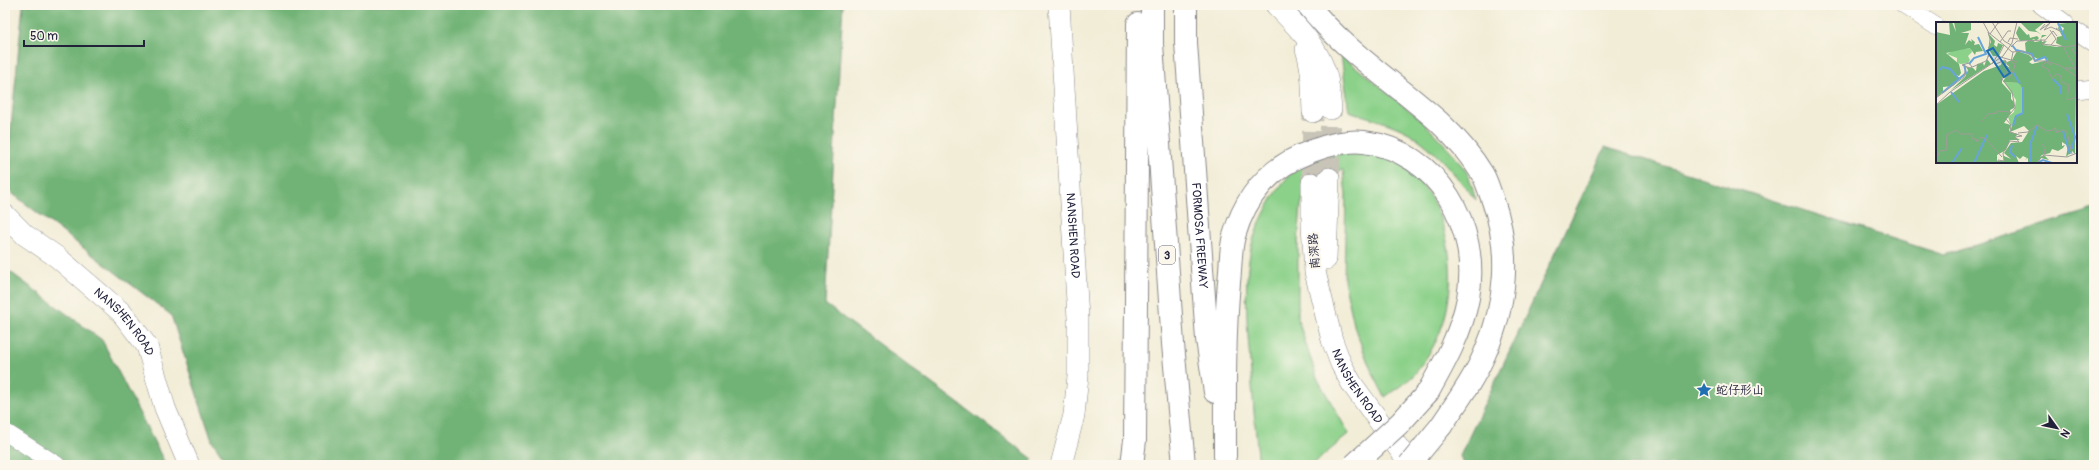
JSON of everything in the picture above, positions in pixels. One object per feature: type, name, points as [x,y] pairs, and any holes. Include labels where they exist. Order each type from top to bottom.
[{"type":"highway","points":[[1132,465],[1135,440],[1145,44],[1138,5]]},
{"type":"highway","name":"3","points":[[1152,5],[1145,44],[1184,465]]},
{"type":"highway","name":"FORMOSA FREEWAY","points":[[1186,5],[1186,43],[1207,338],[1226,460]]},
{"type":"highway","points":[[1308,5],[1342,41],[1434,118],[1462,146],[1484,176],[1495,208],[1504,242],[1505,285],[1486,353],[1468,386],[1441,426],[1410,465]]},
{"type":"highway","points":[[1226,460],[1226,313],[1233,237],[1246,205],[1262,182],[1280,166],[1302,155],[1331,144],[1364,142],[1391,150],[1415,161],[1440,184],[1459,213],[1469,242],[1469,296],[1463,319],[1454,341],[1428,392],[1401,422],[1354,465]]},
{"type":"main road","name":"NANSHEN ROAD","points":[[1059,5],[1078,318],[1078,362],[1074,416],[1061,465]]},
{"type":"main road","points":[[1276,5],[1296,25],[1317,52],[1327,77],[1322,110]]},
{"type":"main road","name":"南深路","points":[[1320,181],[1312,225],[1314,272],[1326,318]]},
{"type":"main road","name":"NANSHEN ROAD","points":[[5,216],[24,235],[57,257],[121,312],[147,346],[165,408],[189,465]]},
{"type":"main road","name":"NANSHEN ROAD","points":[[1326,318],[1341,364],[1352,384],[1410,465]]},
{"type":"street","points":[[1903,5],[1936,26]]},
{"type":"street","points":[[2041,5],[2064,22]]},
{"type":"street","points":[[2077,32],[2094,43]]},
{"type":"street","points":[[2077,90],[2094,88]]},
{"type":"street","points":[[5,432],[57,465]]},
{"type":"green space","points":[[23,5],[843,5],[825,304],[1033,459],[1029,465],[229,465],[212,441],[171,315],[5,188]]},
{"type":"green space","points":[[1341,55],[1419,118],[1450,150],[1468,174],[1476,200],[1437,155],[1419,140],[1395,126],[1349,111]]},
{"type":"green space","points":[[1605,147],[1944,255],[2094,209],[2094,465],[1464,465],[1460,456]]},
{"type":"green space","points":[[1357,152],[1385,157],[1410,171],[1424,188],[1436,207],[1444,228],[1449,251],[1449,297],[1444,319],[1435,343],[1414,375],[1385,397],[1371,370],[1355,329],[1344,280],[1346,195],[1343,170],[1308,177],[1301,206],[1298,243],[1298,320],[1317,378],[1349,434],[1312,465],[1259,465],[1247,318],[1247,273],[1252,244],[1270,202],[1291,173],[1313,160]]},
{"type":"green space","points":[[5,268],[102,340],[166,465],[5,465]]},
{"type":"tunnel","points":[[1329,178],[1331,109]]},
{"type":"tunnel","points":[[1312,183],[1313,112]]},
{"type":"place","name":"蛇仔形山","points":[[1704,390]]}]
